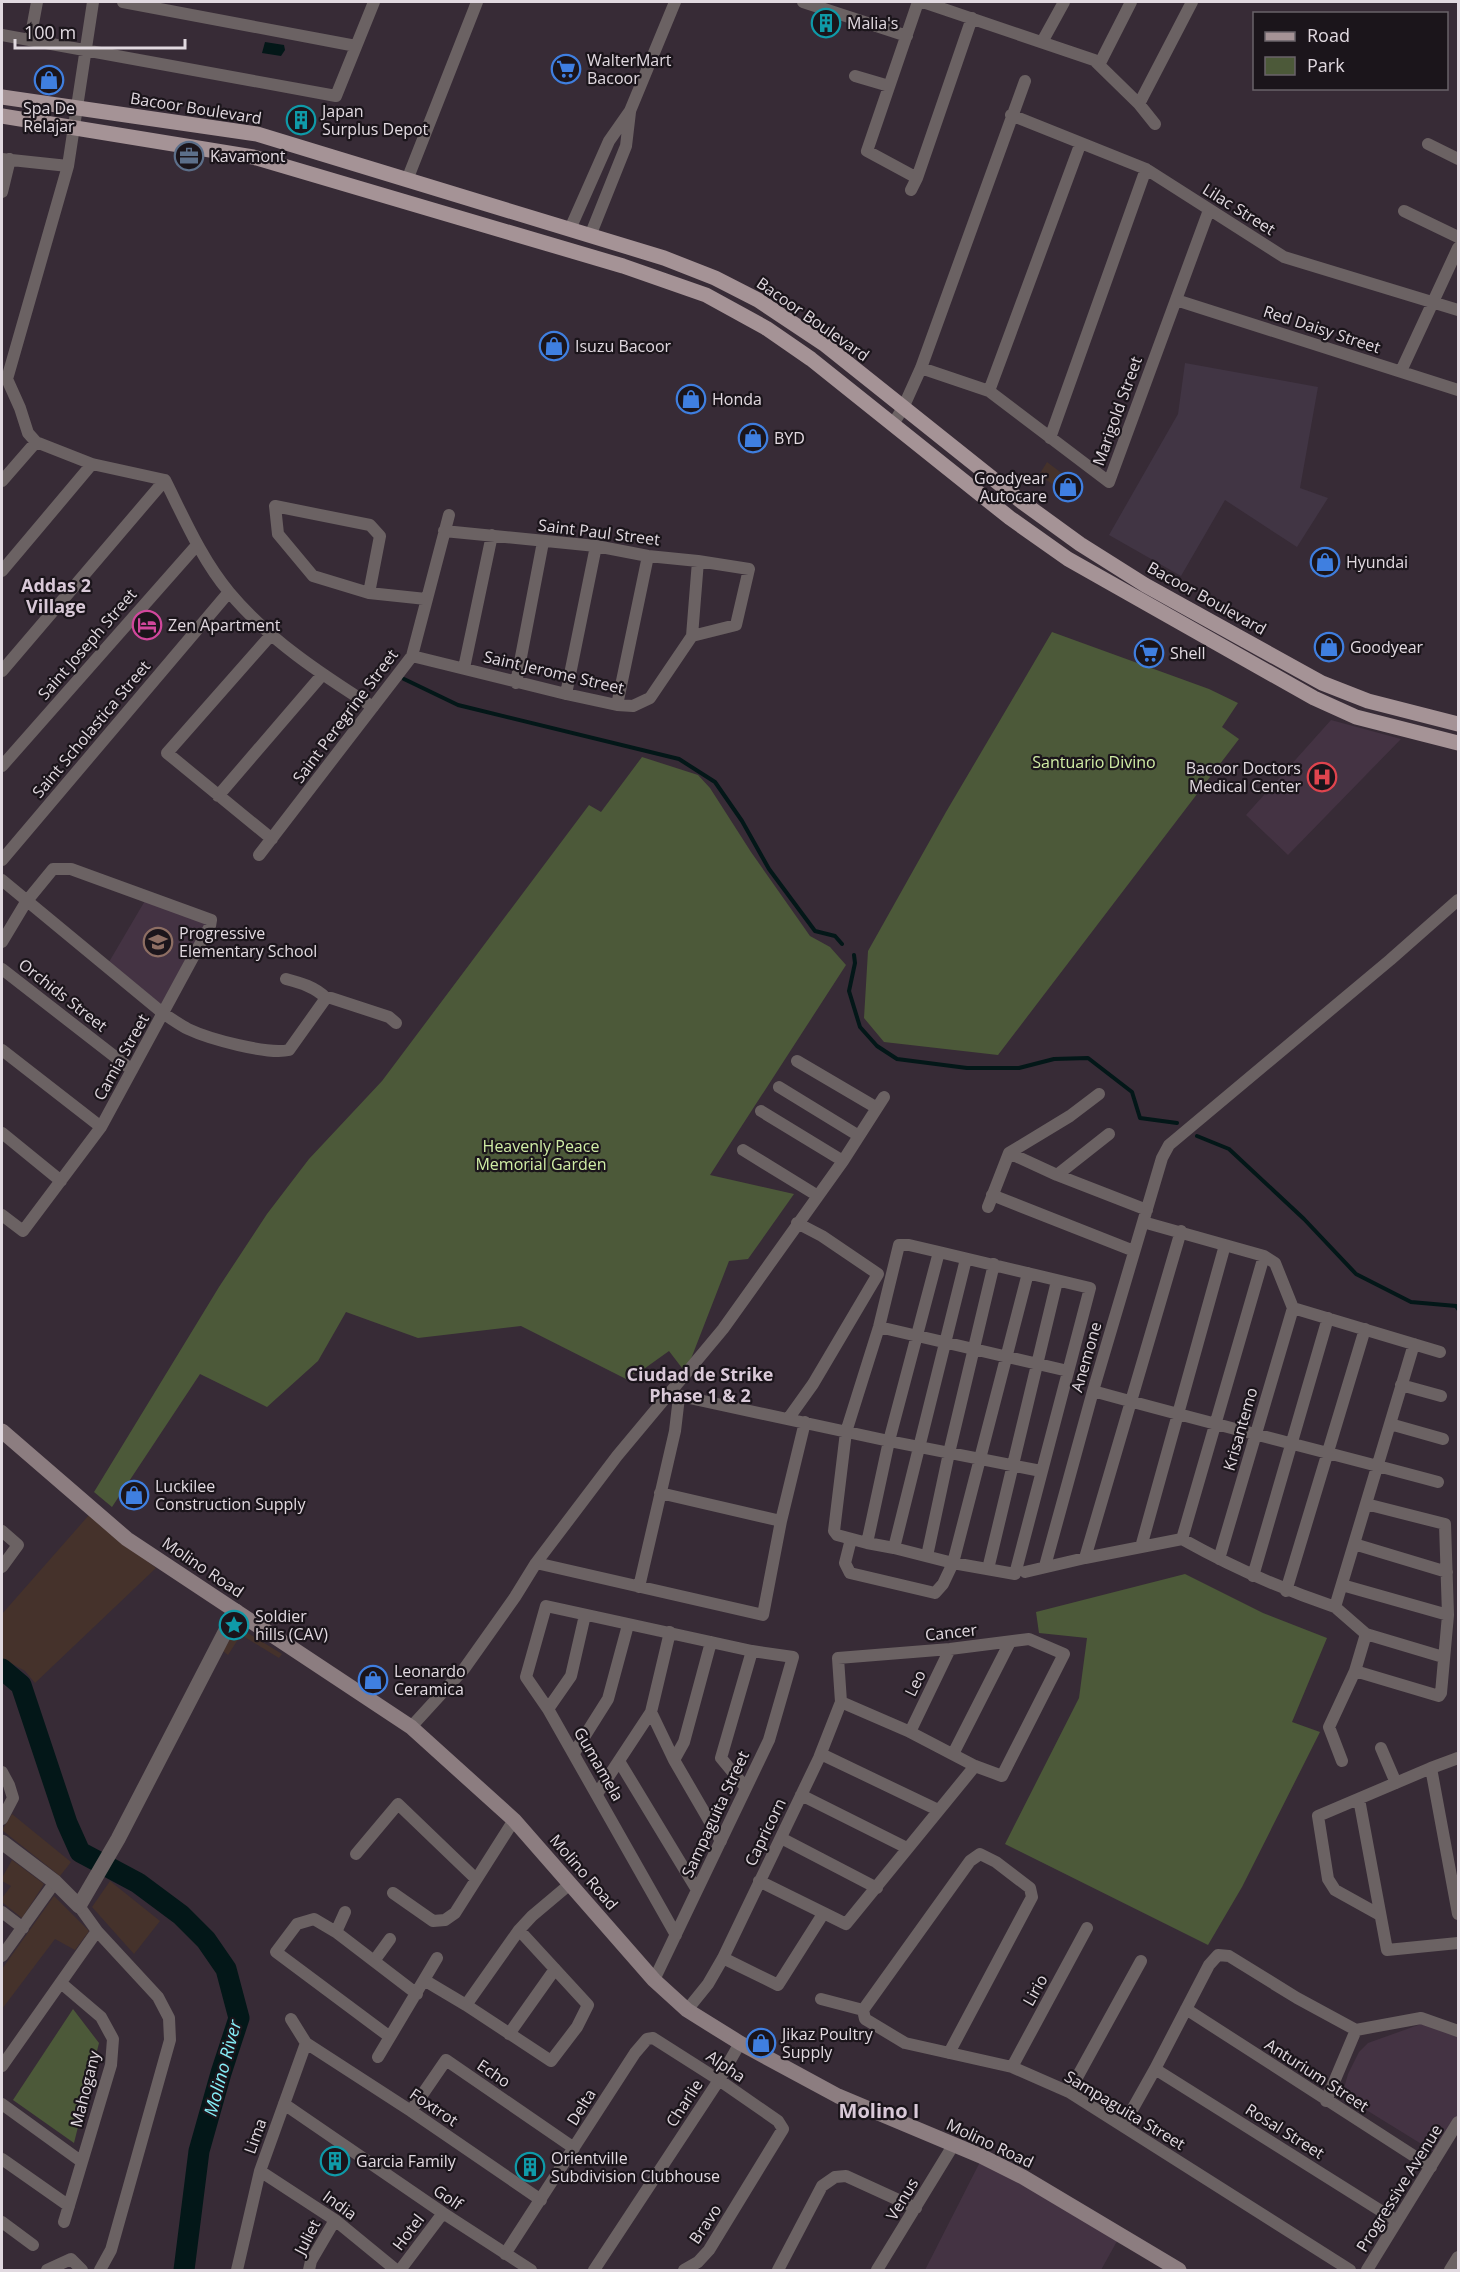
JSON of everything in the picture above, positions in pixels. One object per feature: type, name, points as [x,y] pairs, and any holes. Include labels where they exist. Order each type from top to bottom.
[{"type":"main road","name":"Bacoor Boulevard","points":[[2,97],[257,134],[570,229],[674,262],[715,278],[758,300],[824,344],[1080,544],[1153,590],[1322,683],[1378,704],[1458,723]]},
{"type":"main road","name":"Bacoor Boulevard","points":[[2,116],[253,157],[657,277],[706,296],[766,328],[811,359],[1010,518],[1068,559],[1314,698],[1356,717],[1458,743]]},
{"type":"main road","name":"Molino Road","points":[[2,1431],[128,1539],[411,1727],[514,1820],[654,1980],[687,2010],[740,2043],[837,2096],[954,2144],[1023,2177],[1179,2271]]},
{"type":"street","points":[[30,40],[37,2]]},
{"type":"street","points":[[93,2],[68,166],[4,381],[20,408],[28,433],[36,442],[92,464],[165,480]]},
{"type":"street","points":[[123,2],[356,46]]},
{"type":"street","points":[[2,36],[336,96],[374,2]]},
{"type":"street","points":[[407,180],[477,2]]},
{"type":"street","points":[[570,229],[609,141],[630,111],[675,2]]},
{"type":"street","points":[[803,2],[907,36]]},
{"type":"street","points":[[972,18],[914,184],[867,151],[921,2],[972,18],[1094,60],[1139,104],[1155,124]]},
{"type":"street","points":[[1042,42],[1064,2]]},
{"type":"street","points":[[1099,65],[1131,2]]},
{"type":"street","points":[[1139,104],[1192,2]]},
{"type":"street","points":[[855,76],[889,86]]},
{"type":"street","points":[[893,424],[921,368],[1025,81]]},
{"type":"street","points":[[590,236],[626,146],[630,111]]},
{"type":"street","name":"Lilac Street","points":[[1011,116],[1146,170],[1284,257],[1458,310]]},
{"type":"street","points":[[1428,144],[1458,159]]},
{"type":"street","points":[[989,392],[1080,145]]},
{"type":"street","points":[[2,192],[6,159],[68,166]]},
{"type":"street","points":[[602,159],[618,166]]},
{"type":"street","points":[[1050,438],[1146,170]]},
{"type":"street","name":"Marigold Street","points":[[921,368],[989,392],[1109,482],[1209,210]]},
{"type":"street","points":[[1404,211],[1458,237]]},
{"type":"street","points":[[1401,371],[1458,248]]},
{"type":"street","name":"Red Daisy Street","points":[[1176,300],[1458,390]]},
{"type":"street","points":[[2,482],[36,442]]},
{"type":"street","points":[[2,571],[92,464]]},
{"type":"street","points":[[165,480],[198,544],[229,592],[271,635],[322,675],[373,707]]},
{"type":"street","points":[[2,671],[165,480]]},
{"type":"street","points":[[369,593],[380,536],[370,525],[275,506],[278,534],[313,576],[369,593],[426,599]]},
{"type":"street","name":"Saint Peregrine Street","points":[[259,855],[412,656],[449,515]]},
{"type":"street","name":"Saint Paul Street","points":[[444,531],[596,546],[648,556],[749,569],[736,625],[692,636]]},
{"type":"street","points":[[464,668],[492,535]]},
{"type":"street","points":[[516,683],[543,542]]},
{"type":"street","name":"Saint Joseph Street","points":[[2,766],[198,544]]},
{"type":"street","points":[[566,694],[596,546]]},
{"type":"street","points":[[617,705],[648,556]]},
{"type":"street","points":[[692,636],[698,561]]},
{"type":"street","name":"Saint Scholastica Street","points":[[2,860],[229,592]]},
{"type":"street","points":[[271,635],[167,753],[272,839]]},
{"type":"street","name":"Saint Jerome Street","points":[[412,656],[516,683],[617,705],[633,705],[650,698],[692,636]]},
{"type":"street","points":[[218,796],[322,675]]},
{"type":"street","points":[[2,942],[26,902],[53,869],[71,868],[211,920],[164,1014],[189,1029],[214,1038],[278,1053],[289,1050],[326,998]]},
{"type":"street","name":"Camia Street","points":[[2,880],[164,1014],[101,1127],[23,1231],[2,1215]]},
{"type":"street","name":"Anemone","points":[[1045,1566],[1134,1251],[1162,1158],[1169,1145],[1178,1135],[1390,960],[1458,900]]},
{"type":"street","name":"Orchids Street","points":[[2,969],[132,1070]]},
{"type":"street","points":[[286,979],[305,984],[319,991],[326,998],[390,1017],[396,1023]]},
{"type":"street","points":[[2,1050],[101,1127]]},
{"type":"street","points":[[411,1727],[464,1670],[536,1563],[617,1455],[675,1395],[796,1223],[818,1197],[880,1103],[796,1061]]},
{"type":"street","points":[[779,1087],[859,1136]]},
{"type":"street","points":[[988,1207],[1009,1154],[1070,1116],[1099,1094]]},
{"type":"street","points":[[761,1111],[843,1161]]},
{"type":"street","points":[[2,1134],[61,1181]]},
{"type":"street","points":[[1057,1175],[1109,1134]]},
{"type":"street","points":[[743,1150],[818,1197]]},
{"type":"street","points":[[1009,1154],[1180,1231],[1264,1256],[1275,1263],[1293,1308],[1440,1352]]},
{"type":"street","points":[[992,1195],[1134,1251]]},
{"type":"street","points":[[788,1419],[813,1384],[878,1274],[822,1236],[796,1223]]},
{"type":"street","points":[[1085,1558],[1180,1231]]},
{"type":"street","points":[[899,1245],[939,1252],[1089,1288],[1015,1574],[953,1563],[867,1543],[837,1535],[834,1531],[846,1432],[879,1327],[899,1245]]},
{"type":"street","points":[[1141,1547],[1225,1245]]},
{"type":"street","points":[[867,1543],[889,1442],[939,1252]]},
{"type":"street","points":[[1182,1539],[1264,1256]]},
{"type":"street","points":[[894,1548],[966,1259]]},
{"type":"street","points":[[927,1556],[994,1264]]},
{"type":"street","points":[[851,1539],[845,1563],[850,1573],[935,1593],[943,1584],[953,1563],[978,1459],[1028,1274]]},
{"type":"street","points":[[988,1569],[1057,1281]]},
{"type":"street","name":"Krisantemo","points":[[1219,1559],[1293,1308]]},
{"type":"street","points":[[1253,1576],[1328,1318]]},
{"type":"street","points":[[879,1327],[1068,1371]]},
{"type":"street","points":[[1286,1591],[1365,1329]]},
{"type":"street","points":[[1335,1607],[1414,1344]]},
{"type":"street","points":[[1401,1385],[1441,1396]]},
{"type":"street","points":[[1093,1391],[1438,1482]]},
{"type":"street","points":[[675,1395],[889,1442],[1041,1472]]},
{"type":"street","points":[[639,1587],[675,1431],[675,1395]]},
{"type":"street","points":[[536,1563],[763,1615],[781,1521],[805,1422]]},
{"type":"street","points":[[1390,1424],[1443,1439]]},
{"type":"street","points":[[660,1493],[781,1521]]},
{"type":"street","points":[[1355,1671],[1439,1696],[1448,1615],[1445,1524],[1366,1504]]},
{"type":"street","points":[[2,1531],[18,1545],[2,1567]]},
{"type":"street","points":[[1025,1572],[1182,1539],[1286,1591],[1335,1607],[1366,1634],[1443,1657]]},
{"type":"street","points":[[1354,1544],[1447,1572]]},
{"type":"street","points":[[1342,1585],[1448,1615]]},
{"type":"street","name":"Gumamela","points":[[585,1615],[546,1606],[526,1677],[549,1709],[676,1935]]},
{"type":"street","points":[[80,1906],[118,1839],[236,1611]]},
{"type":"street","points":[[549,1709],[570,1676],[585,1615],[752,1651],[722,1758],[746,1788]]},
{"type":"street","points":[[574,1754],[608,1699],[628,1624]]},
{"type":"street","points":[[597,1794],[651,1712],[670,1632]]},
{"type":"street","points":[[1342,1761],[1329,1727],[1355,1671],[1366,1634]]},
{"type":"street","name":"Cancer","points":[[838,1658],[1029,1640],[1064,1654],[1002,1776],[975,1766]]},
{"type":"street","points":[[674,1760],[684,1742],[711,1642]]},
{"type":"street","points":[[953,1754],[1010,1642]]},
{"type":"street","name":"Leo","points":[[910,1732],[950,1649]]},
{"type":"street","name":"Sampaguita Street","points":[[654,1980],[769,1740],[793,1657],[752,1651]]},
{"type":"street","name":"Capricorn","points":[[687,2010],[708,1984],[723,1958],[821,1754],[841,1702],[838,1658]]},
{"type":"street","points":[[759,1881],[846,1924],[975,1766],[910,1732],[841,1702]]},
{"type":"street","points":[[651,1712],[674,1760],[721,1841]]},
{"type":"street","points":[[1381,1749],[1396,1783]]},
{"type":"street","points":[[821,1754],[938,1810]]},
{"type":"street","points":[[1380,1914],[1335,1890],[1328,1879],[1318,1816],[1458,1758]]},
{"type":"street","points":[[619,1761],[697,1890]]},
{"type":"street","points":[[1431,1768],[1458,1914]]},
{"type":"street","points":[[2,1772],[13,1798],[2,1819]]},
{"type":"street","points":[[801,1795],[907,1848]]},
{"type":"street","points":[[1359,1799],[1387,1950],[1458,1943]]},
{"type":"street","points":[[356,1854],[398,1804],[475,1878]]},
{"type":"street","points":[[393,1893],[433,1920],[445,1920],[455,1913],[475,1878],[514,1820]]},
{"type":"street","points":[[781,1838],[877,1888]]},
{"type":"street","points":[[2,1842],[55,1882],[80,1906],[97,1931],[158,1997],[169,2018],[170,2040],[111,2250],[100,2271]]},
{"type":"street","points":[[821,1999],[863,2010],[973,1857],[980,1854],[996,1862],[1030,1888],[1032,1897],[949,2053]]},
{"type":"street","points":[[2,1956],[55,1882]]},
{"type":"street","points":[[466,2005],[519,1930],[570,1884]]},
{"type":"street","points":[[2,1912],[23,1928]]},
{"type":"street","points":[[336,1932],[345,1912]]},
{"type":"street","points":[[723,1958],[778,1985],[823,1914]]},
{"type":"street","points":[[390,2037],[276,1952],[297,1924],[314,1919],[336,1932],[417,1994]]},
{"type":"street","name":"Lirio","points":[[1011,2067],[1087,1928]]},
{"type":"street","points":[[424,1980],[551,2061],[577,2027],[588,2006],[519,1930]]},
{"type":"street","points":[[2,2066],[97,1931]]},
{"type":"street","points":[[374,1962],[390,1939]]},
{"type":"street","points":[[1123,2126],[1209,1965],[1218,1955],[1229,1956],[1297,1998],[1356,2030],[1421,2018],[1458,2031]]},
{"type":"street","points":[[378,2057],[437,1958]]},
{"type":"street","points":[[1069,2092],[1141,1961]]},
{"type":"street","points":[[509,2034],[555,1969]]},
{"type":"street","name":"Mahogany","points":[[61,1983],[101,2017],[113,2039],[111,2065],[64,2222]]},
{"type":"street","name":"Anturium Street","points":[[1186,2009],[1431,2167]]},
{"type":"street","name":"Sampaguita Street","points":[[863,2010],[865,2019],[905,2043],[1011,2067],[1069,2092],[1350,2271]]},
{"type":"street","points":[[291,2019],[306,2043]]},
{"type":"street","points":[[1326,2101],[1356,2030]]},
{"type":"street","name":"Alpha","points":[[647,2039],[653,2038],[719,2080],[778,2121],[783,2129]]},
{"type":"street","name":"Delta","points":[[505,2254],[635,2053],[647,2039]]},
{"type":"street","name":"Lima","points":[[237,2271],[260,2171],[306,2043]]},
{"type":"street","name":"Foxtrot","points":[[306,2043],[541,2200]]},
{"type":"street","name":"Charlie","points":[[594,2271],[719,2080],[740,2043]]},
{"type":"street","name":"Echo","points":[[411,2111],[446,2060],[574,2148]]},
{"type":"street","name":"Rosal Street","points":[[1155,2069],[1397,2221]]},
{"type":"street","points":[[2,2104],[82,2162]]},
{"type":"street","name":"Golf","points":[[284,2104],[442,2213],[531,2271]]},
{"type":"street","name":"Progressive Avenue","points":[[1367,2271],[1458,2122]]},
{"type":"street","name":"Bravo","points":[[684,2271],[698,2262],[709,2250],[783,2129]]},
{"type":"street","name":"Venus","points":[[877,2271],[954,2144]]},
{"type":"street","points":[[2,2159],[69,2206]]},
{"type":"street","name":"India","points":[[260,2171],[335,2220],[398,2271]]},
{"type":"street","points":[[778,2271],[822,2186],[835,2177],[846,2176],[916,2208]]},
{"type":"street","name":"Hotel","points":[[398,2271],[442,2213]]},
{"type":"street","name":"Juliet","points":[[309,2271],[311,2261],[335,2220]]},
{"type":"street","points":[[2,2222],[33,2245]]},
{"type":"street","points":[[1450,2271],[1458,2257]]},
{"type":"street","points":[[46,2271],[71,2259],[82,2271]]},
{"type":"shaded area","points":[[265,42],[284,45],[285,50],[281,56],[262,53]]},
{"type":"shaded area","points":[[1185,363],[1318,387],[1300,488],[1328,498],[1297,547],[1225,500],[1181,576],[1109,535],[1178,414]]},
{"type":"shaded area","points":[[1047,462],[1080,487],[1073,498],[1039,475]]},
{"type":"shaded area","name":"Bacoor Doctors Medical Center","points":[[1331,720],[1401,739],[1288,855],[1246,815]]},
{"type":"shaded area","name":"Progressive Elementary School","points":[[146,899],[206,923],[161,1004],[109,962]]},
{"type":"shaded area","points":[[89,1515],[156,1568],[35,1683],[25,1671],[2,1658],[2,1614]]},
{"type":"shaded area","points":[[238,1627],[282,1654],[279,1658],[243,1636],[239,1638],[228,1655],[223,1651]]},
{"type":"shaded area","points":[[12,1814],[71,1862],[60,1876],[2,1830]]},
{"type":"shaded area","points":[[12,1860],[44,1884],[22,1918],[2,1902],[2,1898],[11,1886],[2,1881],[2,1878]]},
{"type":"shaded area","points":[[110,1881],[160,1921],[134,1954],[92,1907]]},
{"type":"shaded area","points":[[54,1896],[89,1931],[75,1950],[55,1939],[2,2009],[2,1969]]},
{"type":"shaded area","points":[[1421,2024],[1458,2035],[1458,2117],[1436,2153],[1342,2095],[1348,2074],[1359,2052],[1368,2043]]},
{"type":"shaded area","points":[[980,2162],[1121,2234],[1101,2270],[925,2270]]},
{"type":"green space","name":"Santuario Divino","points":[[1052,632],[1209,689],[1238,703],[1222,727],[1239,739],[998,1055],[884,1042],[864,1018],[868,951],[946,812]]},
{"type":"green space","name":"Heavenly Peace Memorial Garden","points":[[642,757],[698,775],[710,788],[751,852],[810,936],[830,947],[846,965],[710,1175],[794,1194],[748,1259],[729,1261],[689,1364],[682,1368],[669,1351],[641,1371],[630,1375],[628,1380],[521,1326],[418,1338],[346,1312],[318,1361],[267,1407],[200,1374],[112,1507],[94,1492],[219,1287],[267,1214],[309,1159],[382,1081],[589,805],[601,812]]},
{"type":"green space","points":[[1185,1574],[1263,1613],[1327,1638],[1292,1722],[1320,1732],[1242,1887],[1208,1945],[1005,1844],[1079,1698],[1087,1638],[1039,1633],[1036,1612]]},
{"type":"green space","points":[[73,2009],[99,2043],[74,2143],[13,2100]]},
{"type":"waterway","points":[[404,679],[458,705],[679,759],[715,782],[742,821],[769,869],[815,931],[835,936],[842,944]]},
{"type":"waterway","points":[[854,955],[855,963],[849,991],[860,1027],[877,1046],[897,1059],[967,1068],[1019,1068],[1054,1059],[1088,1058],[1132,1092],[1140,1118],[1177,1123]]},
{"type":"waterway","points":[[1197,1136],[1229,1149],[1304,1219],[1356,1274],[1411,1302],[1456,1306],[1458,1309]]},
{"type":"waterway","name":"Molino River","points":[[2,1669],[21,1685],[67,1823],[80,1852],[138,1883],[181,1915],[206,1940],[226,1969],[239,2018],[199,2151],[184,2270]]},
{"type":"place","name":"Malia's","points":[[826,23]]},
{"type":"place","name":"WalterMart Bacoor","points":[[566,69]]},
{"type":"place","name":"Spa De Relajar","points":[[49,80]]},
{"type":"place","name":"Japan Surplus Depot","points":[[301,120]]},
{"type":"place","name":"Kavamont","points":[[189,156]]},
{"type":"place","name":"Isuzu Bacoor","points":[[554,346]]},
{"type":"place","name":"Honda","points":[[691,399]]},
{"type":"place","name":"BYD","points":[[753,438]]},
{"type":"place","name":"Goodyear Autocare","points":[[1068,487]]},
{"type":"place","name":"Hyundai","points":[[1325,562]]},
{"type":"place","name":"Zen Apartment","points":[[147,625]]},
{"type":"place","name":"Goodyear","points":[[1329,647]]},
{"type":"place","name":"Shell","points":[[1149,653]]},
{"type":"place","name":"Bacoor Doctors Medical Center","points":[[1322,777]]},
{"type":"place","name":"Progressive Elementary School","points":[[158,942]]},
{"type":"place","name":"Luckilee Construction Supply","points":[[134,1495]]},
{"type":"place","name":"Soldier hills (CAV)","points":[[234,1625]]},
{"type":"place","name":"Leonardo Ceramica","points":[[373,1680]]},
{"type":"place","name":"Jikaz Poultry Supply","points":[[761,2043]]},
{"type":"place","name":"Garcia Family","points":[[335,2161]]},
{"type":"place","name":"Orientville Subdivision Clubhouse","points":[[530,2167]]},
{"type":"district","name":"Addas 2 Village","points":[[56,595]]},
{"type":"district","name":"Ciudad de Strike Phase 1 & 2","points":[[700,1384]]},
{"type":"district","name":"Molino I","points":[[879,2110]]}]
